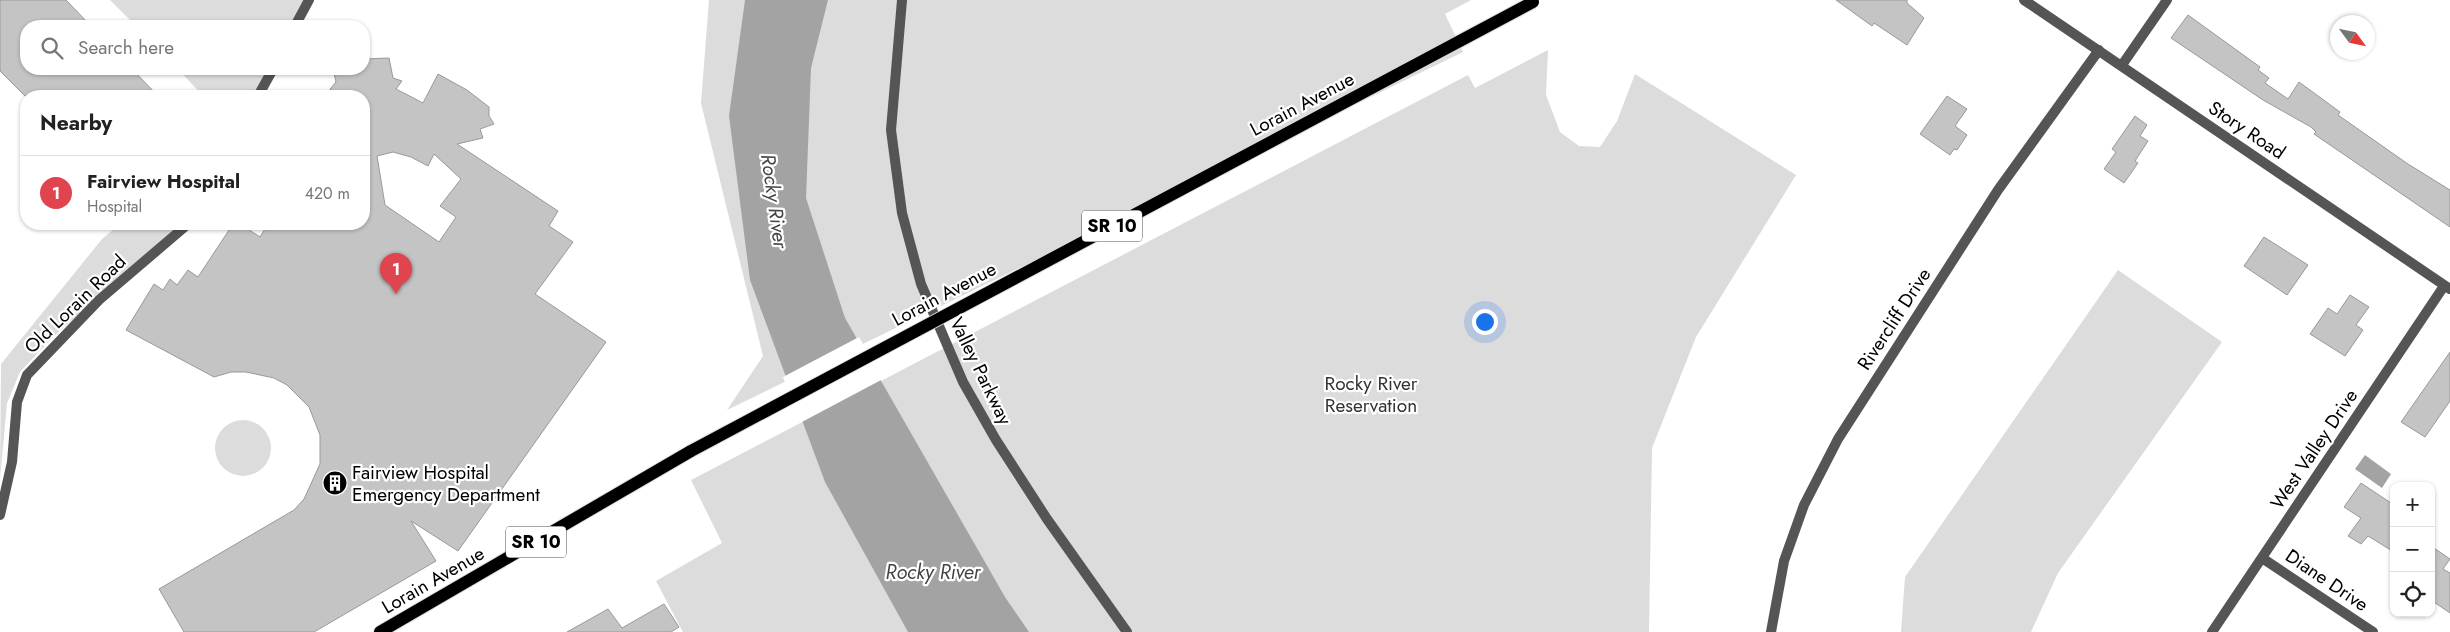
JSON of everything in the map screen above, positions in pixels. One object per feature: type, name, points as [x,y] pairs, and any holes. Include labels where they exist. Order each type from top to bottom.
[{"type":"main road","name":"Lorain Avenue","points":[[380,632],[690,451],[1535,1]]},
{"type":"street","points":[[298,20],[309,0]]},
{"type":"street","name":"Valley Parkway","points":[[902,0],[891,130],[902,213],[921,284],[963,382],[996,440],[1047,519],[1127,632]]},
{"type":"street","name":"Story Road","points":[[2024,0],[2447,287]]},
{"type":"street","points":[[2122,65],[2167,0]]},
{"type":"street","name":"Rivercliff Drive","points":[[1771,632],[1784,560],[1804,504],[1838,439],[1998,190],[2099,50]]},
{"type":"street","points":[[261,90],[270,75]]},
{"type":"street","name":"Old Lorain Road","points":[[0,515],[12,462],[17,402],[27,375],[99,300],[181,230]]},
{"type":"street","name":"West Valley Drive","points":[[2212,632],[2447,287]]},
{"type":"street","name":"Diane Drive","points":[[2262,558],[2373,632]]},
{"type":"green space","points":[[110,0],[306,0],[297,20],[130,20]]},
{"type":"green space","points":[[709,0],[1471,0],[1445,14],[1463,52],[727,410],[763,356],[701,103]]},
{"type":"green space","name":"Rocky River Reservation","points":[[1548,50],[1546,95],[1560,132],[1579,146],[1600,147],[1617,121],[1635,74],[1796,175],[1696,337],[1652,448],[1649,632],[683,632],[656,581],[722,543],[691,480],[1468,75],[1475,88]]},
{"type":"green space","points":[[184,75],[272,75],[265,90],[197,90]]},
{"type":"green space","points":[[113,230],[181,230],[137,264],[53,337],[20,372],[7,403],[0,479],[1,364],[102,239]]},
{"type":"green space","points":[[2118,270],[2222,342],[2058,573],[2031,632],[1901,632],[1905,577]]},
{"type":"green space","points":[[237,420],[249,420],[259,424],[267,432],[271,448],[267,464],[259,472],[249,476],[237,476],[227,472],[219,464],[215,454],[215,442],[219,432],[227,424]]},
{"type":"water","name":"Rocky River","points":[[745,0],[828,0],[811,68],[806,198],[845,318],[1005,597],[1029,632],[908,632],[825,482],[750,280],[729,116]]},
{"type":"water","points":[[2365,455],[2391,474],[2382,488],[2355,469]]},
{"type":"pier","points":[[859,337],[883,379],[800,423],[783,377]]},
{"type":"building","points":[[0,0],[66,0],[85,20],[20,20],[20,75],[138,75],[152,90],[20,91],[0,71]]},
{"type":"building","points":[[1836,0],[1907,0],[1907,3],[1924,18],[1907,45],[1874,23],[1872,26]]},
{"type":"building","points":[[2188,15],[2260,67],[2258,70],[2269,78],[2265,83],[2288,99],[2299,82],[2340,112],[2338,115],[2408,164],[2450,190],[2450,227],[2314,134],[2316,132],[2311,127],[2263,100],[2171,38]]},
{"type":"building","points":[[389,58],[393,78],[402,81],[396,89],[423,103],[438,74],[467,90],[489,107],[489,116],[494,124],[480,129],[483,138],[457,144],[558,211],[549,226],[573,242],[535,294],[606,342],[458,551],[411,521],[436,561],[314,632],[184,632],[159,589],[294,510],[304,499],[320,464],[320,435],[309,407],[287,385],[274,378],[246,372],[231,372],[214,377],[126,330],[154,284],[163,290],[170,279],[177,285],[188,270],[198,277],[229,230],[249,230],[260,237],[264,230],[370,230],[370,90],[330,89],[336,82],[334,75],[370,75],[370,59]],"holes":[[[393,152],[411,157],[428,166],[434,154],[461,179],[440,206],[456,217],[439,242],[385,205],[377,156]]]},
{"type":"building","points":[[1947,96],[1967,109],[1955,126],[1967,135],[1957,150],[1954,149],[1950,155],[1920,134]]},
{"type":"building","points":[[2135,116],[2147,125],[2140,136],[2148,141],[2135,161],[2138,163],[2124,183],[2104,169],[2116,152],[2112,149]]},
{"type":"building","points":[[2264,237],[2308,265],[2287,295],[2244,266]]},
{"type":"building","points":[[2350,295],[2369,307],[2356,325],[2363,330],[2345,356],[2310,334],[2328,308],[2337,314]]},
{"type":"building","points":[[2450,352],[2450,401],[2425,437],[2401,422]]},
{"type":"building","points":[[2361,483],[2390,502],[2390,550],[2368,536],[2361,544],[2348,536],[2361,518],[2344,507]]},
{"type":"building","points":[[2435,549],[2450,559],[2443,569],[2450,573],[2450,613],[2435,603]]},
{"type":"building","points":[[664,604],[679,627],[671,632],[567,632],[608,609],[622,628]]},
{"type":"place","name":"Fairview Hospital","points":[[396,294]]},
{"type":"place","name":"Fairview Hospital Emergency Department","points":[[335,483]]}]
